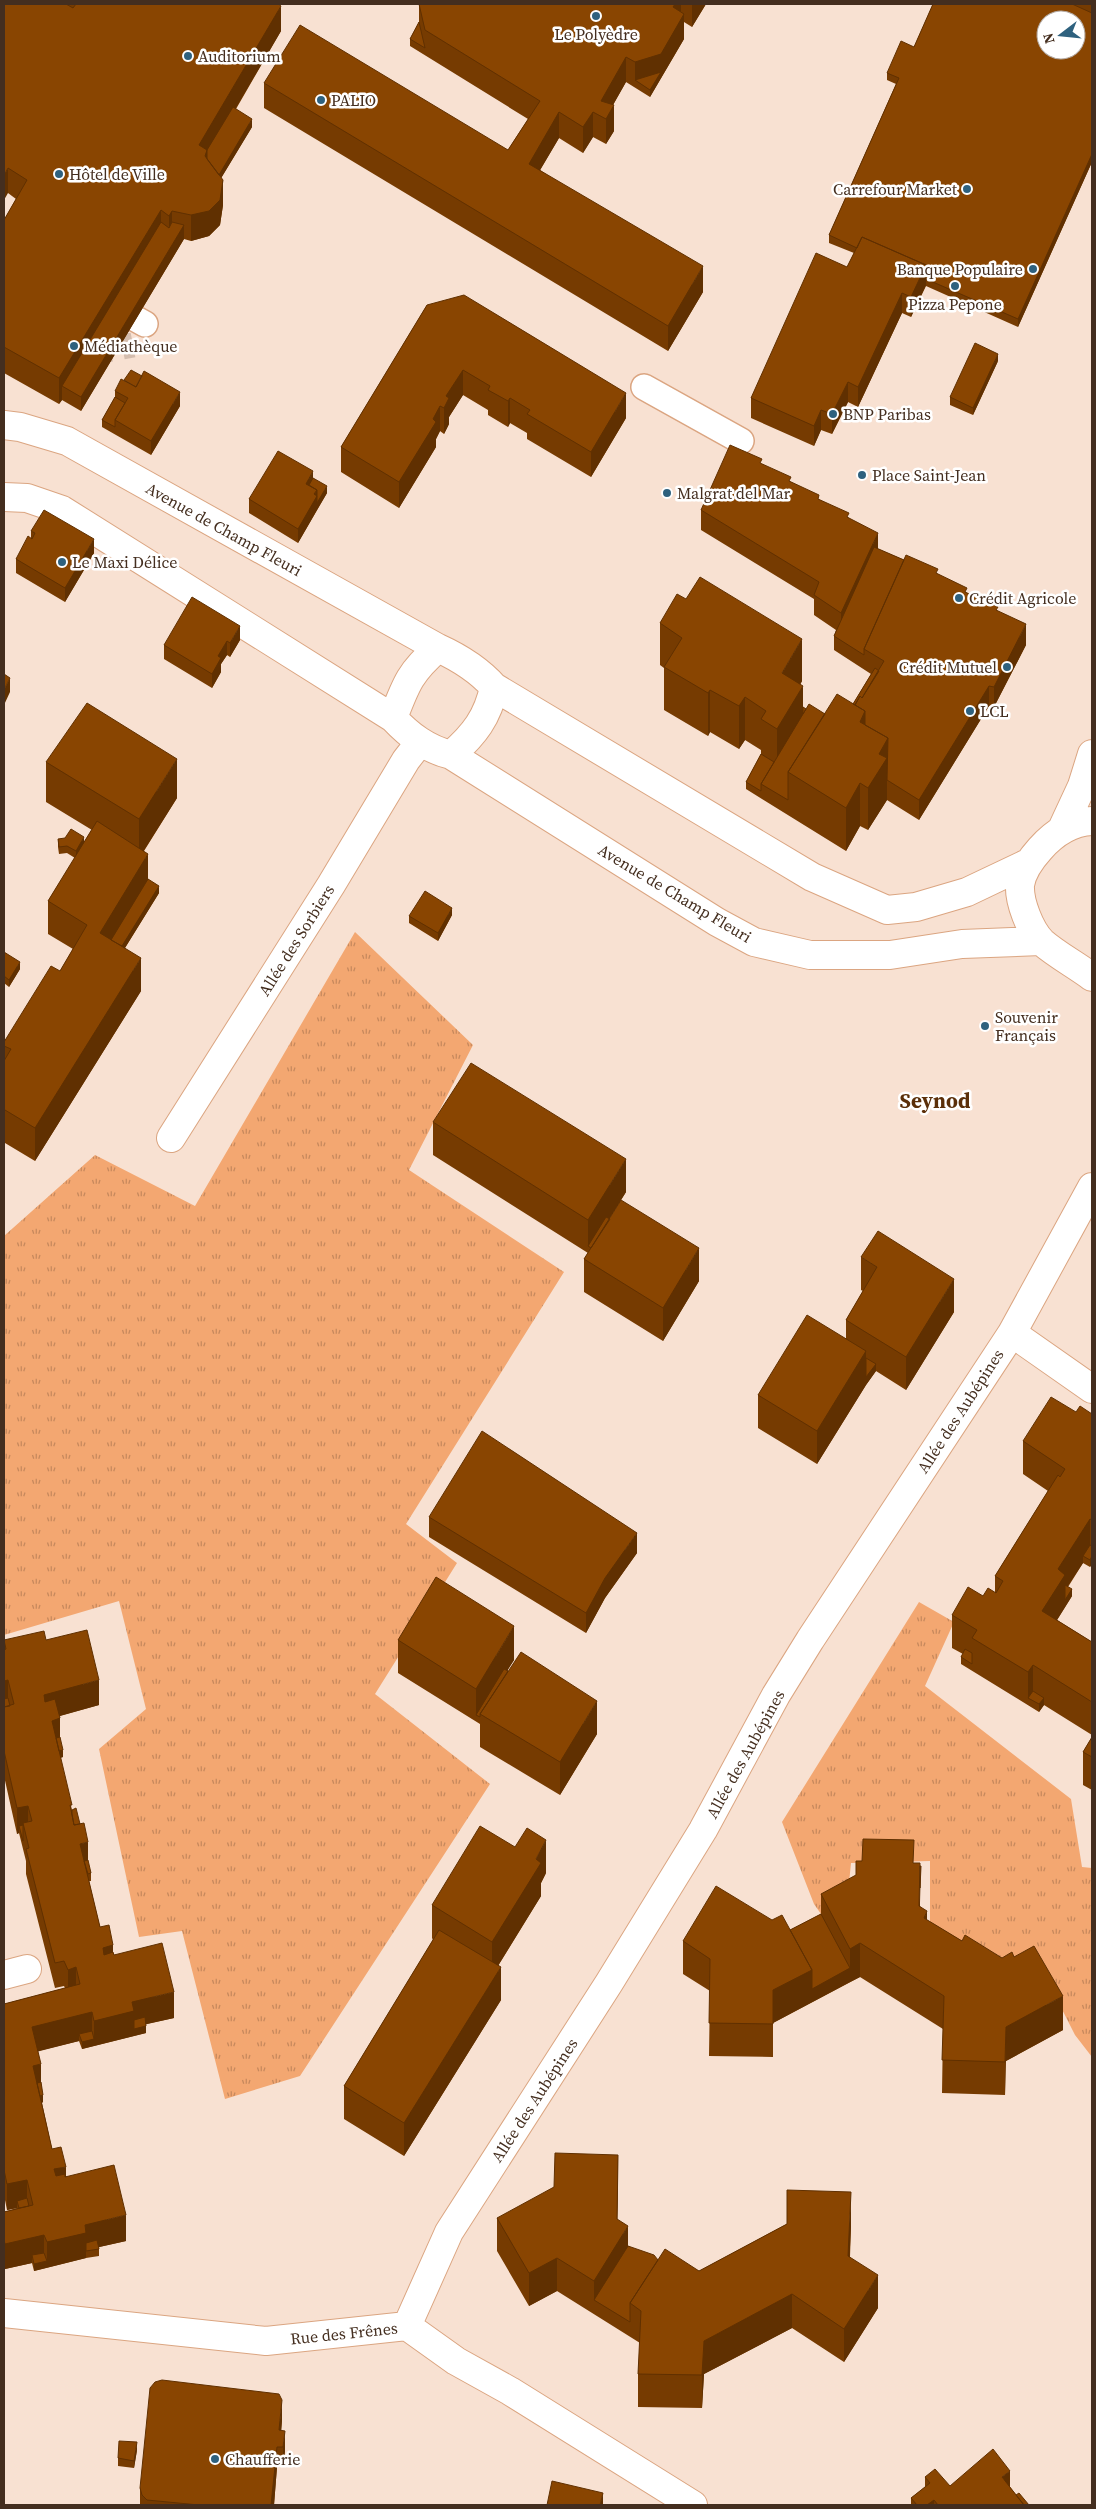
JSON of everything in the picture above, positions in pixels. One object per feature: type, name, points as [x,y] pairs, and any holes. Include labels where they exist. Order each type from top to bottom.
[{"type":"street","points":[[644,387],[741,441]]},
{"type":"street","name":"Avenue de Champ Fleuri","points":[[4,425],[20,427],[67,441],[438,648],[456,656],[481,672],[494,687],[812,877],[887,910],[916,907],[967,892],[1028,863]]},
{"type":"street","name":"Avenue de Champ Fleuri","points":[[4,497],[27,498],[62,510],[393,718],[405,732],[420,742],[435,751],[451,755],[717,922],[754,942],[810,955],[890,955],[962,944],[1041,941]]},
{"type":"street","points":[[393,718],[408,679],[418,666],[438,648]]},
{"type":"street","points":[[451,755],[480,725],[490,707],[494,687]]},
{"type":"street","name":"Allée des Sorbiers","points":[[171,1138],[331,885],[406,760],[420,742]]},
{"type":"street","points":[[1062,829],[1082,786],[1092,754]]},
{"type":"street","points":[[1092,821],[1062,829],[1046,842],[1028,863],[1020,885],[1024,907],[1030,924],[1041,941],[1092,977]]},
{"type":"street","name":"Allée des Aubépines","points":[[407,2326],[449,2232],[609,1983],[703,1830],[788,1674],[1012,1333],[1092,1187]]},
{"type":"street","points":[[1012,1333],[1092,1389]]},
{"type":"street","name":"Rue des Frênes","points":[[4,2313],[266,2341],[407,2326],[456,2361],[510,2391],[694,2505]]},
{"type":"green space","points":[[355,932],[473,1045],[409,1170],[564,1272],[406,1524],[457,1563],[375,1694],[490,1784],[300,2076],[225,2099],[182,1931],[139,1937],[99,1749],[146,1709],[119,1601],[4,1635],[4,1236],[95,1155],[195,1206]]},
{"type":"green space","points":[[919,1602],[954,1622],[925,1686],[1071,1799],[1082,1867],[1092,1868],[1092,2057],[1075,2035],[1036,1958],[1002,1980],[930,1935],[930,1861],[851,1863],[847,1903],[821,1914],[814,1904],[782,1822]]},
{"type":"building","points":[[4,4],[66,4],[73,8],[76,4],[278,4],[281,6],[199,145],[207,150],[205,156],[223,180],[220,200],[209,211],[191,215],[172,211],[169,216],[161,210],[59,378],[4,347],[4,220],[27,180],[8,168],[4,175]]},
{"type":"building","points":[[419,4],[675,4],[673,7],[684,14],[661,54],[635,62],[626,57],[601,101],[614,105],[606,119],[593,112],[583,127],[559,112],[529,164],[703,266],[668,326],[264,83],[300,25],[508,150],[540,101],[425,30]]},
{"type":"building","name":"Carrefour Market","points":[[933,4],[1072,4],[1085,10],[1036,10],[1036,60],[1086,60],[1086,10],[1092,13],[1092,154],[1018,319],[926,279],[926,265],[862,237],[857,248],[829,235],[899,78],[887,73],[901,41],[914,47]]},
{"type":"building","points":[[419,22],[425,48],[410,39]]},
{"type":"building","points":[[661,72],[650,90],[635,80]]},
{"type":"building","points":[[233,107],[252,119],[219,175],[207,159],[207,150]]},
{"type":"building","points":[[161,222],[169,228],[172,222],[184,225],[81,397],[62,386]]},
{"type":"building","points":[[862,237],[926,265],[911,297],[902,293],[858,387],[848,382],[832,414],[821,410],[814,426],[751,398],[816,253],[847,267]]},
{"type":"building","points":[[464,295],[626,393],[591,452],[527,414],[530,410],[510,398],[508,401],[488,390],[490,386],[463,370],[446,396],[449,398],[444,408],[440,406],[433,419],[436,422],[399,482],[341,447],[427,305]]},
{"type":"building","points":[[975,343],[998,354],[973,408],[950,397]]},
{"type":"building","points":[[131,370],[142,376],[136,387],[124,380]]},
{"type":"building","points":[[144,371],[180,392],[151,441],[115,420],[128,398],[115,391],[121,379],[136,387]]},
{"type":"building","points":[[115,397],[125,403],[115,420],[115,427],[102,420]]},
{"type":"building","points":[[730,445],[762,459],[760,463],[791,477],[789,481],[819,495],[818,499],[849,513],[847,517],[878,533],[841,613],[814,595],[819,582],[701,510]]},
{"type":"building","points":[[278,451],[313,471],[306,484],[317,490],[314,494],[317,496],[298,529],[249,499]]},
{"type":"building","points":[[313,478],[327,486],[317,503],[317,490],[309,485]]},
{"type":"building","points":[[44,510],[94,539],[65,588],[16,559],[28,536],[32,539],[35,533],[31,531]]},
{"type":"building","points":[[874,547],[904,560],[864,649],[864,655],[834,636]]},
{"type":"building","points":[[906,555],[938,569],[936,573],[967,588],[965,592],[998,607],[996,610],[1026,624],[994,687],[989,686],[919,800],[887,780],[888,738],[865,725],[865,711],[855,705],[860,696],[862,698],[884,661],[864,649]]},
{"type":"building","points":[[700,577],[802,639],[782,673],[803,686],[777,729],[761,719],[766,711],[745,697],[739,706],[710,690],[708,693],[664,667],[682,638],[660,623],[677,594],[686,599]]},
{"type":"building","points":[[192,597],[240,626],[230,643],[227,641],[218,656],[221,658],[212,674],[164,645]]},
{"type":"building","points":[[875,668],[879,671],[862,698],[860,696],[855,705],[853,704]]},
{"type":"building","points":[[4,674],[10,678],[4,690]]},
{"type":"building","points":[[837,694],[865,711],[860,722],[888,738],[879,754],[887,758],[868,788],[860,783],[846,808],[788,772]]},
{"type":"building","points":[[87,703],[177,759],[139,819],[46,762]]},
{"type":"building","points":[[809,704],[825,714],[788,772],[788,800],[761,784]]},
{"type":"building","points":[[761,754],[774,762],[761,784],[761,791],[746,782]]},
{"type":"building","points":[[97,821],[148,854],[100,933],[141,958],[35,1128],[5,1110],[4,1113],[4,1061],[11,1049],[4,1046],[4,1042],[51,966],[60,971],[87,925],[48,901]]},
{"type":"building","points":[[71,829],[84,837],[76,851],[67,846],[59,847],[58,839],[65,838]]},
{"type":"building","points":[[148,879],[159,886],[122,946],[111,940]]},
{"type":"building","points":[[425,891],[452,908],[438,933],[409,916]]},
{"type":"building","points":[[4,952],[20,962],[9,980],[4,976]]},
{"type":"building","points":[[471,1063],[626,1159],[588,1220],[433,1122]]},
{"type":"building","points":[[621,1200],[699,1248],[663,1308],[584,1259]]},
{"type":"building","points":[[606,1217],[610,1219],[591,1248],[588,1246]]},
{"type":"building","points":[[878,1231],[954,1279],[906,1357],[846,1320],[877,1267],[861,1257]]},
{"type":"building","points":[[807,1315],[866,1351],[817,1431],[758,1395]]},
{"type":"building","points":[[866,1358],[876,1364],[866,1377]]},
{"type":"building","points":[[1051,1397],[1076,1412],[1080,1406],[1092,1414],[1092,1520],[1090,1519],[1058,1569],[1065,1575],[1042,1611],[1092,1642],[1092,1702],[1033,1665],[1028,1672],[972,1638],[977,1630],[952,1615],[968,1587],[983,1596],[988,1588],[996,1593],[1003,1581],[995,1576],[1058,1475],[1060,1477],[1065,1469],[1023,1441]]},
{"type":"building","points":[[482,1431],[637,1533],[605,1578],[586,1613],[429,1517]]},
{"type":"building","points":[[1090,1545],[1092,1546],[1092,1556],[1090,1560],[1083,1556]]},
{"type":"building","points":[[436,1577],[514,1626],[476,1689],[398,1640]]},
{"type":"building","points":[[1065,1585],[1072,1589],[1065,1600]]},
{"type":"building","points":[[87,1630],[99,1680],[44,1695],[45,1702],[55,1699],[60,1718],[52,1721],[72,1805],[70,1805],[74,1825],[84,1823],[88,1842],[80,1844],[100,1927],[109,1925],[113,1945],[103,1948],[104,1955],[113,1952],[114,1955],[162,1943],[174,1992],[132,2002],[134,2011],[94,2021],[92,2012],[32,2027],[41,2064],[33,2066],[52,2149],[61,2147],[66,2167],[54,2169],[56,2176],[65,2174],[65,2177],[114,2165],[126,2215],[85,2225],[86,2233],[47,2242],[44,2235],[5,2244],[4,2212],[33,2205],[27,2180],[7,2184],[4,2170],[4,2004],[80,1984],[76,1967],[68,1970],[64,1961],[55,1963],[26,1849],[29,1848],[23,1823],[32,1821],[28,1806],[17,1808],[4,1751],[4,1707],[14,1704],[8,1680],[4,1681],[4,1650],[6,1649],[4,1640],[44,1631],[46,1640]]},
{"type":"building","points":[[965,1649],[972,1653],[972,1664],[961,1657]]},
{"type":"building","points":[[521,1652],[597,1701],[560,1762],[480,1714]]},
{"type":"building","points":[[504,1669],[508,1671],[480,1714],[480,1717],[476,1715]]},
{"type":"building","points":[[1033,1691],[1044,1698],[1039,1704],[1028,1698]]},
{"type":"building","points":[[8,1698],[10,1706],[4,1707],[4,1699]]},
{"type":"building","points":[[60,1737],[63,1750],[59,1751],[56,1738]]},
{"type":"building","points":[[1092,1737],[1092,1757],[1083,1752]]},
{"type":"building","points":[[76,1808],[80,1824],[74,1825],[72,1810]]},
{"type":"building","points":[[23,1825],[23,1841],[19,1826]]},
{"type":"building","points":[[480,1826],[515,1847],[527,1828],[546,1840],[536,1859],[541,1863],[492,1942],[432,1905]]},
{"type":"building","points":[[863,1839],[914,1840],[913,1863],[920,1863],[919,1906],[927,1911],[924,1918],[962,1941],[965,1935],[1002,1958],[1012,1952],[1014,1957],[1034,1946],[1063,1996],[1006,2027],[1005,2062],[942,2060],[944,1996],[860,1943],[850,1949],[821,1894],[856,1875],[856,1861],[862,1861]]},
{"type":"building","points":[[88,1860],[91,1873],[88,1874],[84,1861]]},
{"type":"building","points":[[716,1886],[772,1920],[782,1915],[812,1970],[773,1990],[773,2024],[709,2023],[710,1959],[683,1941]]},
{"type":"building","points":[[821,1914],[850,1968],[812,1989],[812,1970],[790,1930]]},
{"type":"building","points":[[439,1930],[501,1967],[404,2123],[344,2086]]},
{"type":"building","points":[[145,2017],[146,2026],[134,2029],[134,2020]]},
{"type":"building","points":[[92,2031],[94,2039],[82,2042],[79,2034]]},
{"type":"building","points":[[41,2082],[43,2095],[40,2096],[37,2083]]},
{"type":"building","points":[[555,2153],[618,2155],[617,2219],[628,2226],[594,2281],[557,2258],[529,2273],[497,2218],[554,2187]]},
{"type":"building","points":[[787,2190],[851,2192],[848,2256],[878,2275],[844,2329],[792,2294],[704,2341],[702,2375],[638,2374],[641,2311],[630,2303],[665,2249],[699,2271],[787,2224]]},
{"type":"building","points":[[27,2198],[29,2206],[19,2208],[17,2201]]},
{"type":"building","points":[[97,2240],[99,2249],[86,2251],[86,2243]]},
{"type":"building","points":[[628,2246],[654,2255],[658,2260],[630,2303],[630,2322],[594,2300]]},
{"type":"building","points":[[44,2253],[47,2261],[34,2264],[32,2255]]},
{"type":"building","name":"Chaufferie","points":[[162,2380],[279,2394],[282,2400],[279,2430],[285,2431],[283,2447],[277,2447],[271,2505],[199,2505],[147,2500],[142,2495],[140,2488],[150,2388],[155,2382]]},
{"type":"building","points":[[119,2441],[137,2442],[134,2461],[118,2458]]},
{"type":"building","points":[[993,2449],[1010,2471],[1002,2477],[1024,2505],[938,2505],[934,2500],[927,2505],[917,2505],[911,2498],[930,2483],[925,2477],[935,2469],[950,2486]]},
{"type":"building","points":[[552,2481],[603,2493],[600,2505],[547,2505]]},
{"type":"building","points":[[1019,2493],[1029,2505],[1024,2505],[1016,2495]]},
{"type":"tunnel","points":[[86,354],[133,345]]},
{"type":"place","name":"Le Polyèdre","points":[[596,16]]},
{"type":"place","name":"Auditorium","points":[[188,56]]},
{"type":"place","name":"PALIO","points":[[321,100]]},
{"type":"place","name":"Hôtel de Ville","points":[[59,174]]},
{"type":"place","name":"Carrefour Market","points":[[967,189]]},
{"type":"place","name":"Banque Populaire","points":[[1033,269]]},
{"type":"place","name":"Pizza Pepone","points":[[955,286]]},
{"type":"place","name":"Médiathèque","points":[[74,346]]},
{"type":"place","name":"BNP Paribas","points":[[833,414]]},
{"type":"place","name":"Place Saint-Jean","points":[[862,475]]},
{"type":"place","name":"Malgrat del Mar","points":[[667,493]]},
{"type":"place","name":"Le Maxi Délice","points":[[62,562]]},
{"type":"place","name":"Crédit Agricole","points":[[959,598]]},
{"type":"place","name":"Crédit Mutuel","points":[[1007,667]]},
{"type":"place","name":"LCL","points":[[970,711]]},
{"type":"place","name":"Souvenir Français","points":[[985,1026]]},
{"type":"place","name":"Chaufferie","points":[[215,2459]]},
{"type":"district","name":"Seynod","points":[[935,1101]]}]
